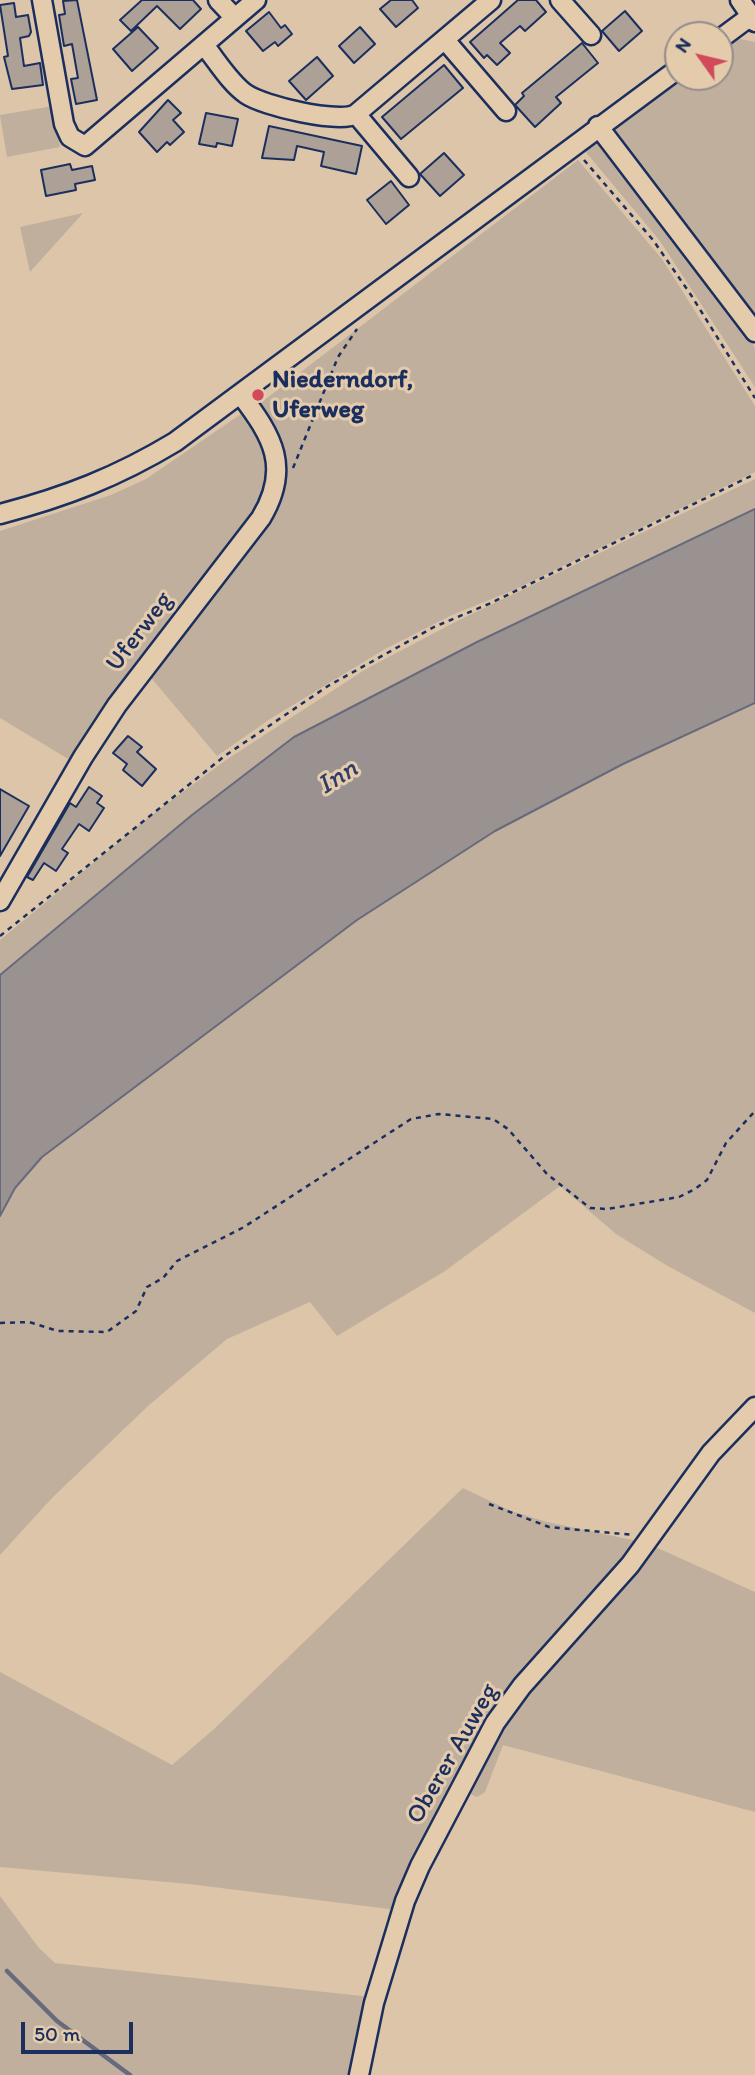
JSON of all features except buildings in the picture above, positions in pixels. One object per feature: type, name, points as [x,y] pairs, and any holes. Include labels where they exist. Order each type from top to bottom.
[{"type":"street","points":[[43,0],[64,124],[70,137],[82,145],[92,143],[256,0]]},
{"type":"street","points":[[218,0],[235,18]]},
{"type":"street","points":[[204,45],[244,93],[256,101],[336,117],[356,114],[491,0]]},
{"type":"street","points":[[560,0],[591,35]]},
{"type":"street","points":[[734,31],[753,19],[740,0]]},
{"type":"street","points":[[445,40],[506,111]]},
{"type":"street","points":[[0,514],[80,491],[115,477],[176,442],[242,396],[572,145],[664,79]]},
{"type":"street","points":[[356,114],[410,177]]},
{"type":"street","points":[[598,126],[755,332]]},
{"type":"street","name":"Uferweg","points":[[0,901],[83,757],[117,705],[261,517],[272,497],[276,479],[276,454],[264,427],[242,396]]},
{"type":"street","name":"Oberer Auweg","points":[[359,2075],[374,2003],[405,1901],[420,1866],[495,1723],[522,1686],[604,1597],[711,1453],[755,1407]]},
{"type":"path","points":[[572,145],[653,240],[755,398]]},
{"type":"path","points":[[291,472],[338,357],[360,325]]},
{"type":"path","points":[[0,936],[226,755],[328,686],[435,627],[491,603],[755,474]]},
{"type":"path","points":[[0,1323],[29,1322],[58,1331],[107,1332],[136,1311],[147,1287],[163,1278],[177,1261],[244,1227],[411,1119],[439,1114],[493,1119],[508,1129],[547,1174],[590,1208],[607,1209],[679,1197],[695,1189],[708,1180],[726,1143],[755,1111]]},
{"type":"path","points":[[488,1504],[549,1527],[582,1532],[619,1531],[650,1538]]},
{"type":"shaded area","points":[[740,39],[755,42],[755,326],[607,127],[664,87],[664,91],[734,91],[734,42]]},
{"type":"shaded area","points":[[53,106],[60,147],[7,157],[0,115]]},
{"type":"shaded area","points":[[600,138],[748,334],[755,348],[755,387],[660,241],[585,151],[586,142]]},
{"type":"shaded area","points":[[578,160],[662,259],[755,406],[755,472],[514,590],[452,615],[385,649],[270,719],[217,756],[147,673],[273,506],[260,407],[263,401]]},
{"type":"shaded area","points":[[83,213],[30,272],[20,227]]},
{"type":"shaded area","points":[[241,414],[254,420],[272,456],[269,496],[75,763],[0,718],[0,531],[111,495],[146,479]]},
{"type":"shaded area","points":[[755,479],[755,509],[477,642],[294,737],[109,883],[0,975],[0,940],[149,817],[226,760],[366,669],[459,620]]},
{"type":"shaded area","points":[[755,703],[755,1313],[666,1265],[616,1234],[560,1186],[445,1271],[337,1336],[310,1302],[227,1339],[148,1406],[52,1498],[0,1555],[0,1216],[15,1188],[42,1157],[357,920],[495,831],[623,764]]},
{"type":"shaded area","points":[[463,1488],[511,1511],[547,1522],[642,1542],[544,1655],[397,1910],[189,1884],[0,1867],[0,1672],[172,1765],[213,1730]]},
{"type":"shaded area","points":[[651,1545],[755,1592],[755,1812],[503,1745],[485,1792],[477,1797],[465,1791],[502,1720]]},
{"type":"shaded area","points":[[0,1896],[39,1948],[55,1963],[371,1997],[355,2075],[0,2075]]},
{"type":"water","name":"Inn","points":[[755,509],[755,703],[623,764],[495,831],[357,920],[42,1157],[15,1188],[0,1216],[0,975],[192,815],[294,737],[477,642]]},
{"type":"waterway","points":[[7,1971],[57,2021],[130,2075]]},
{"type":"place","name":"Niederndorf, Uferweg","points":[[258,395]]}]
